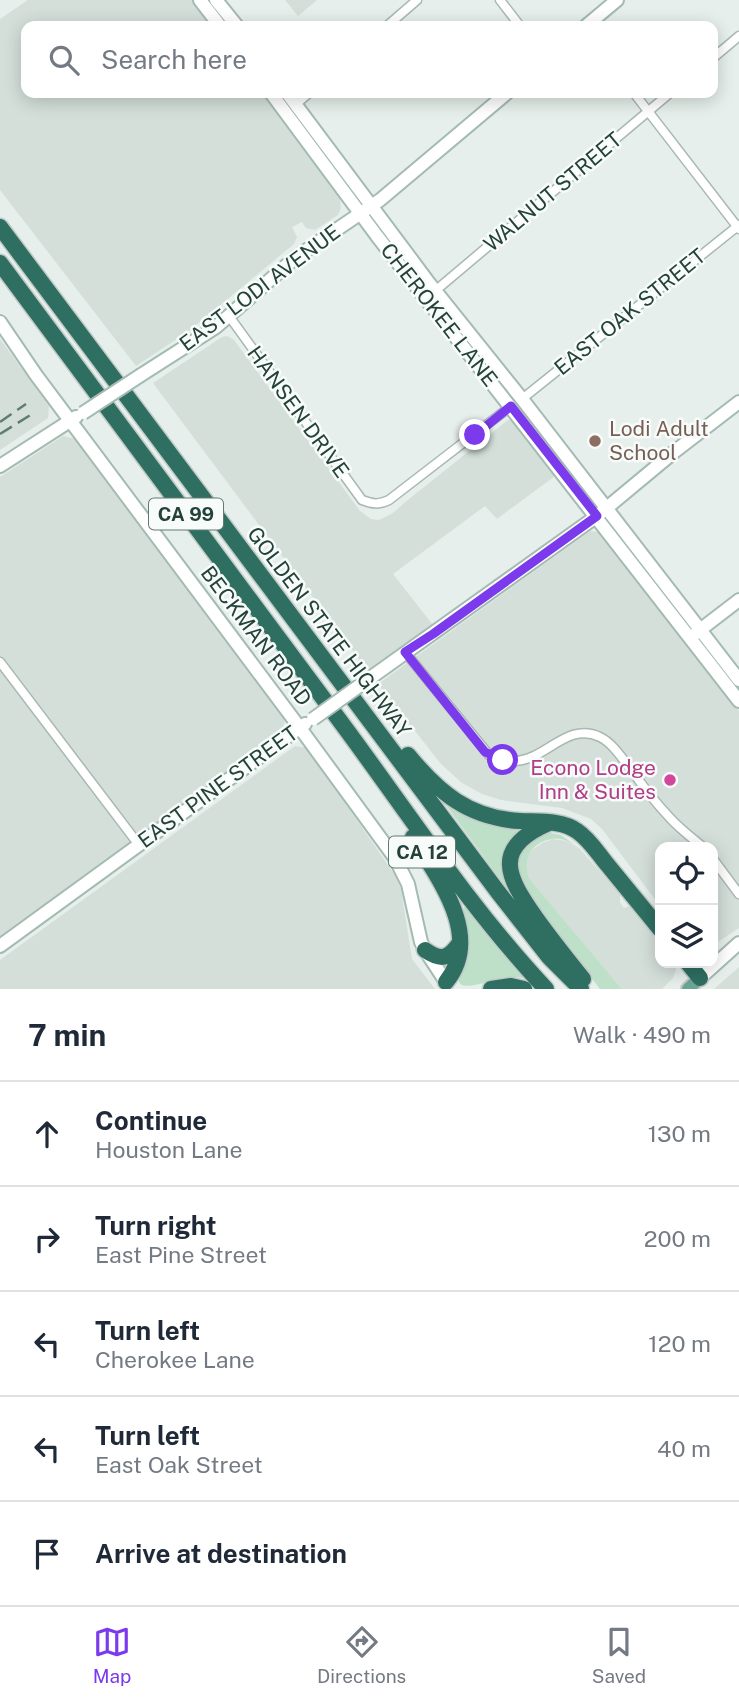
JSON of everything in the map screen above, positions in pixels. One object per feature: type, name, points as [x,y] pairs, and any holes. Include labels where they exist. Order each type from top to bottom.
[{"type":"highway","name":"GOLDEN STATE HIGHWAY","points":[[0,227],[481,870],[549,957],[581,989]]},
{"type":"highway","name":"GOLDEN STATE HIGHWAY","points":[[0,263],[451,874],[546,989]]},
{"type":"highway","points":[[352,699],[391,733],[422,771],[454,801],[476,812],[506,820],[567,825],[577,830],[655,923]]},
{"type":"highway","name":"CA 12","points":[[372,765],[385,793],[446,892],[457,920],[459,959],[448,986]]},
{"type":"highway","points":[[550,823],[519,841],[510,861],[510,870],[524,901],[591,989]]},
{"type":"highway","points":[[425,950],[438,958],[445,957],[459,944]]},
{"type":"highway","points":[[497,988],[511,986],[524,989]]},
{"type":"street","points":[[200,0],[216,21]]},
{"type":"street","points":[[216,0],[233,21]]},
{"type":"street","points":[[393,21],[417,0]]},
{"type":"street","points":[[500,0],[516,21]]},
{"type":"street","points":[[592,21],[617,0]]},
{"type":"street","points":[[718,54],[739,36]]},
{"type":"street","name":"CHEROKEE LANE","points":[[275,98],[366,210],[695,634],[739,701]]},
{"type":"street","name":"CHEROKEE LANE","points":[[291,98],[366,210],[435,291],[516,402]]},
{"type":"street","points":[[295,104],[303,98]]},
{"type":"street","name":"EAST LODI AVENUE","points":[[0,466],[203,336],[295,258],[366,210],[501,98]]},
{"type":"street","points":[[638,98],[738,227]]},
{"type":"street","name":"WALNUT STREET","points":[[435,291],[664,98]]},
{"type":"street","name":"EAST OAK STREET","points":[[371,504],[389,500],[738,227]]},
{"type":"street","name":"HANSEN DRIVE","points":[[229,316],[362,500],[371,504]]},
{"type":"street","name":"BECKMAN ROAD","points":[[0,322],[36,375],[386,845],[402,870],[410,891],[418,931],[425,950],[448,986]]},
{"type":"street","name":"EAST PINE STREET","points":[[0,946],[601,512],[739,402]]},
{"type":"street","points":[[695,634],[739,600]]},
{"type":"street","name":"CHEROKEE LANE","points":[[695,634],[739,680]]},
{"type":"street","points":[[405,652],[489,755],[503,760],[523,760],[579,733],[601,737],[622,757],[671,819],[697,842]]},
{"type":"street","points":[[0,662],[139,845]]},
{"type":"street","points":[[718,866],[739,894]]},
{"type":"street","points":[[694,984],[739,943]]},
{"type":"shaded area","points":[[28,0],[193,0],[208,21],[21,21],[21,98],[265,98],[340,199],[341,208],[338,215],[315,230],[306,228],[302,222],[292,227],[297,237],[294,244],[189,331],[136,366],[0,190],[0,19]]},
{"type":"shaded area","points":[[285,0],[317,0],[298,16]]},
{"type":"shaded area","points":[[227,336],[234,340],[360,511],[371,519],[379,520],[393,513],[508,420],[513,421],[555,476],[497,519],[485,506],[393,574],[433,625],[368,671],[153,383]]},
{"type":"shaded area","points":[[0,339],[49,406],[48,418],[0,450]]},
{"type":"shaded area","points":[[63,436],[76,439],[285,718],[283,731],[0,936],[0,477]]},
{"type":"shaded area","points":[[590,531],[599,532],[739,711],[739,928],[718,942],[718,842],[655,842],[655,899],[602,829],[591,819],[562,808],[501,800],[462,783],[441,764],[378,684]]},
{"type":"shaded area","points":[[295,746],[307,748],[395,875],[401,889],[412,959],[435,989],[0,989],[0,960]]},
{"type":"shaded area","points":[[553,839],[566,841],[579,848],[620,894],[620,903],[624,908],[630,906],[655,937],[655,968],[676,968],[673,978],[662,989],[622,989],[529,878],[525,869],[526,859],[532,850]]},
{"type":"shaded area","points":[[739,967],[739,989],[714,989]]},
{"type":"green space","points":[[448,801],[515,826],[518,836],[518,903],[445,804]]},
{"type":"green space","points":[[550,833],[561,835],[579,848],[559,839],[539,844],[528,859],[529,878],[622,989],[600,989],[524,890],[518,871],[520,854],[531,842]]},
{"type":"green space","points":[[465,907],[528,978],[511,977],[472,986],[459,983],[458,977],[467,947],[461,911]]},
{"type":"railway","points":[[0,422],[26,404]]},
{"type":"railway","points":[[0,434],[32,414]]},
{"type":"place","name":"Lodi Adult School","points":[[595,441]]},
{"type":"place","name":"Econo Lodge Inn & Suites","points":[[670,780]]},
{"type":"route","points":[[475,435],[511,406],[597,516],[405,652],[485,752],[503,760]]}]
